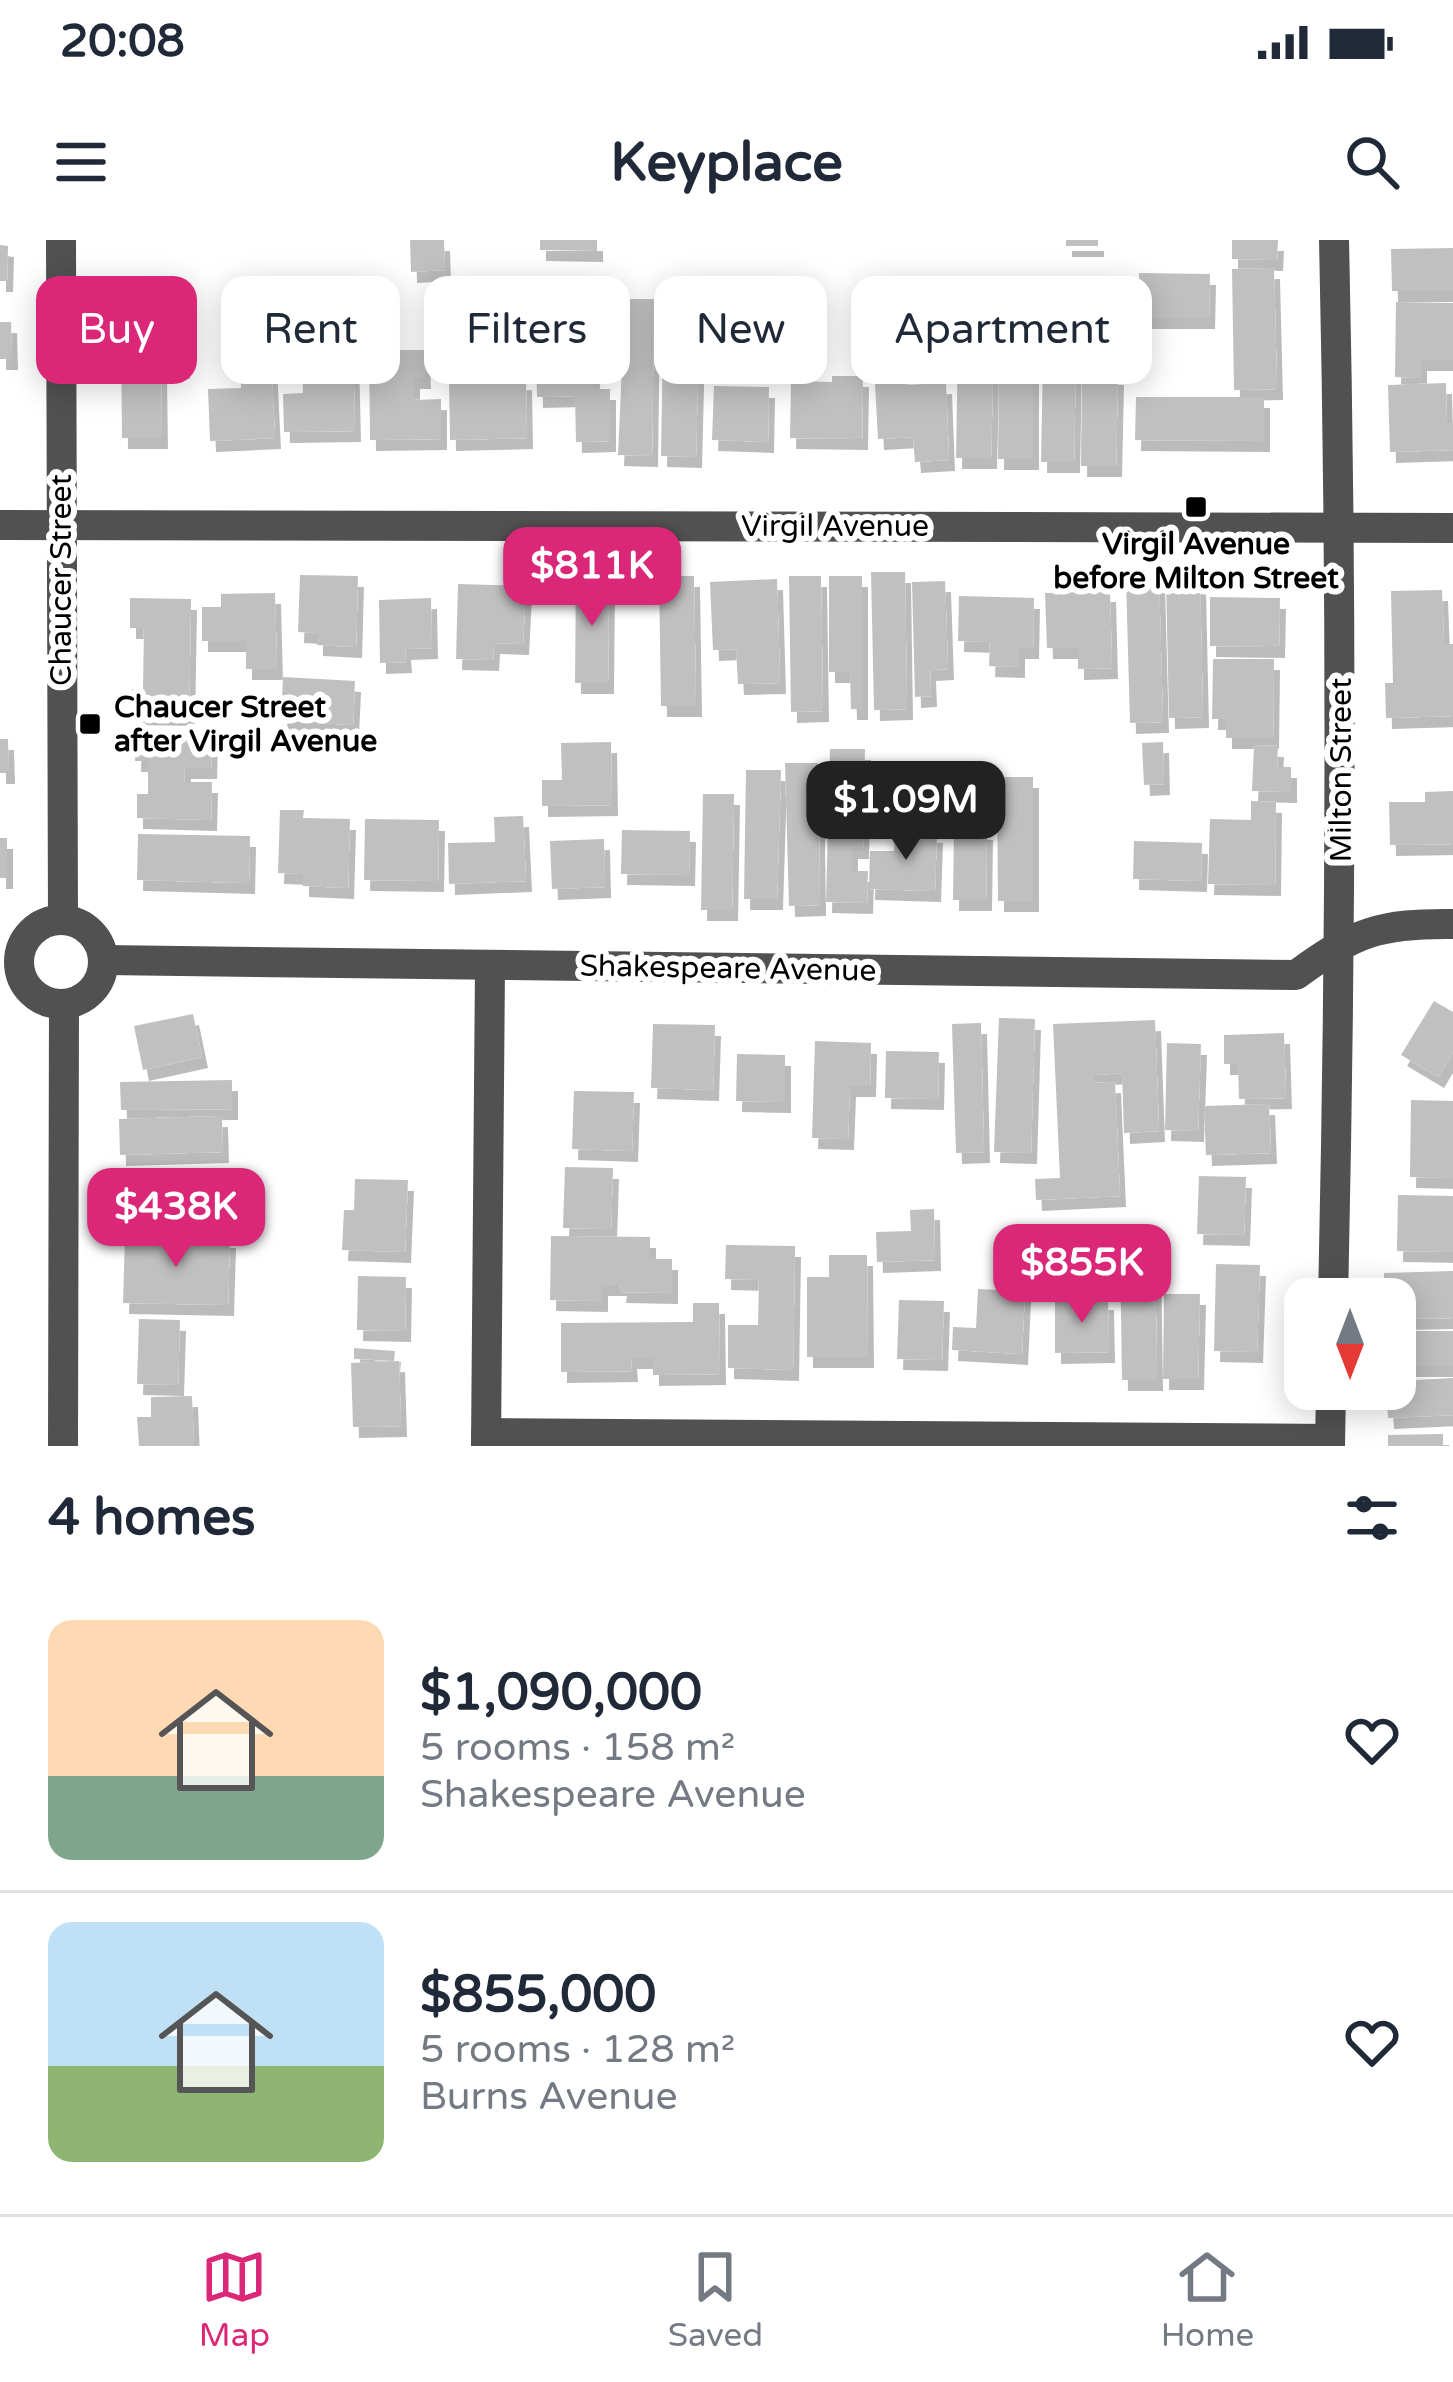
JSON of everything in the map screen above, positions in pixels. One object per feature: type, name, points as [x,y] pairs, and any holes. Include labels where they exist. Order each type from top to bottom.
[{"type":"street","name":"Chaucer Street","points":[[62,240],[63,919]]},
{"type":"street","name":"Milton Street","points":[[1333,1278],[1341,942],[1341,527],[1334,240]]},
{"type":"street","name":"Virgil Avenue","points":[[0,524],[1453,528]]},
{"type":"street","points":[[63,919],[83,925],[98,940],[104,960],[99,981],[84,997],[64,1004],[41,999],[9,960],[42,924],[63,919]]},
{"type":"street","name":"Shakespeare Avenue","points":[[104,960],[1296,975],[1341,942],[1399,923],[1453,923]]},
{"type":"street","points":[[490,966],[486,1440],[1330,1442],[1331,1410]]},
{"type":"street","points":[[63,1446],[64,1004]]},
{"type":"building","points":[[410,240],[444,240],[445,270],[411,272]]},
{"type":"building","points":[[540,240],[597,240],[597,251],[540,250]]},
{"type":"building","points":[[1066,240],[1098,240],[1098,246],[1066,246]]},
{"type":"building","points":[[1232,240],[1278,240],[1277,260],[1232,259]]},
{"type":"building","points":[[0,245],[8,246],[7,281],[0,281]]},
{"type":"building","points":[[1453,248],[1453,291],[1392,291],[1391,249]]},
{"type":"building","points":[[1274,268],[1277,389],[1234,390],[1232,269]]},
{"type":"building","points":[[1210,274],[1209,318],[1152,318],[1152,276],[1139,276]]},
{"type":"building","points":[[630,299],[654,299],[652,456],[618,455],[621,384],[630,384]]},
{"type":"building","points":[[1396,302],[1453,303],[1453,360],[1421,360],[1421,378],[1395,377]]},
{"type":"building","points":[[0,322],[11,322],[12,359],[0,359]]},
{"type":"building","points":[[400,350],[424,350],[424,378],[414,378],[414,400],[441,399],[441,439],[370,440],[369,384],[400,384]]},
{"type":"building","points":[[832,376],[851,376],[851,384],[863,384],[862,439],[790,438],[791,384],[832,382]]},
{"type":"building","points":[[1446,383],[1453,450],[1390,452],[1388,385]]},
{"type":"building","points":[[121,384],[161,384],[162,438],[122,438]]},
{"type":"building","points":[[241,384],[272,384],[275,438],[210,441],[208,389],[241,388]]},
{"type":"building","points":[[303,384],[354,384],[355,431],[284,432],[283,394],[303,393]]},
{"type":"building","points":[[449,384],[526,384],[527,438],[450,440]]},
{"type":"building","points":[[537,384],[594,384],[594,389],[610,389],[610,441],[576,442],[575,396],[537,397]]},
{"type":"building","points":[[662,384],[698,384],[696,457],[661,456]]},
{"type":"building","points":[[875,384],[946,384],[949,460],[915,462],[913,437],[878,439]]},
{"type":"building","points":[[957,384],[993,384],[991,458],[956,458]]},
{"type":"building","points":[[999,384],[1033,384],[1033,459],[998,459]]},
{"type":"building","points":[[1042,384],[1075,384],[1074,462],[1041,462]]},
{"type":"building","points":[[1082,384],[1118,384],[1116,466],[1081,466]]},
{"type":"building","points":[[714,386],[769,387],[768,442],[712,440]]},
{"type":"building","points":[[1136,397],[1264,397],[1264,441],[1135,440]]},
{"type":"building","points":[[871,572],[905,572],[907,709],[874,710]]},
{"type":"building","points":[[300,575],[358,576],[356,647],[317,645],[317,633],[298,632]]},
{"type":"building","points":[[576,575],[609,576],[608,683],[575,683]]},
{"type":"building","points":[[659,576],[694,576],[696,706],[661,706]]},
{"type":"building","points":[[789,576],[821,576],[823,711],[791,712]]},
{"type":"building","points":[[829,576],[862,576],[862,709],[851,709],[850,672],[829,672]]},
{"type":"building","points":[[1159,578],[1163,722],[1130,723],[1126,579]]},
{"type":"building","points":[[777,579],[780,683],[738,684],[736,649],[713,650],[710,582]]},
{"type":"building","points":[[1166,579],[1200,579],[1203,717],[1169,718]]},
{"type":"building","points":[[945,581],[948,669],[930,670],[931,696],[915,697],[912,582]]},
{"type":"building","points":[[458,584],[526,586],[523,644],[494,643],[493,660],[456,659]]},
{"type":"building","points":[[1442,590],[1444,644],[1453,644],[1453,716],[1386,718],[1385,683],[1393,683],[1391,591]]},
{"type":"building","points":[[1110,591],[1112,668],[1078,669],[1078,648],[1047,648],[1045,593]]},
{"type":"building","points":[[275,593],[277,669],[246,669],[246,641],[202,641],[202,607],[221,607],[221,594]]},
{"type":"building","points":[[959,596],[1034,598],[1033,648],[1019,648],[1019,667],[989,666],[990,642],[958,641]]},
{"type":"building","points":[[1210,597],[1280,598],[1279,647],[1210,646]]},
{"type":"building","points":[[130,598],[191,599],[189,715],[131,714],[132,689],[143,689],[144,628],[130,628]]},
{"type":"building","points":[[431,598],[432,648],[405,649],[406,662],[380,663],[379,600]]},
{"type":"building","points":[[1213,659],[1274,659],[1273,738],[1226,738],[1226,719],[1212,719]]},
{"type":"building","points":[[283,677],[355,681],[353,725],[281,721]]},
{"type":"building","points":[[136,732],[212,733],[211,768],[185,768],[184,782],[212,782],[211,820],[137,818],[137,794],[148,794],[148,761],[135,761]]},
{"type":"building","points":[[0,739],[8,739],[9,773],[0,773]]},
{"type":"building","points":[[611,742],[612,805],[542,806],[542,780],[562,780],[561,743]]},
{"type":"building","points":[[1163,742],[1164,784],[1144,785],[1142,743]]},
{"type":"building","points":[[1254,745],[1278,746],[1277,767],[1291,767],[1291,792],[1252,791]]},
{"type":"building","points":[[830,749],[865,749],[863,848],[852,848],[852,871],[868,871],[867,903],[826,902]]},
{"type":"building","points":[[785,763],[818,763],[820,905],[789,906]]},
{"type":"building","points":[[746,770],[781,770],[777,899],[744,899]]},
{"type":"building","points":[[997,777],[1033,777],[1033,901],[998,901]]},
{"type":"building","points":[[1453,791],[1453,844],[1390,845],[1389,802],[1425,802],[1425,792]]},
{"type":"building","points":[[703,794],[734,794],[732,910],[701,910]]},
{"type":"building","points":[[1251,801],[1276,802],[1275,885],[1208,884],[1210,819],[1251,820]]},
{"type":"building","points":[[280,810],[304,810],[303,818],[350,819],[348,888],[303,886],[303,874],[278,873]]},
{"type":"building","points":[[523,816],[526,881],[449,884],[448,843],[495,842],[494,817]]},
{"type":"building","points":[[365,819],[439,820],[438,881],[364,880]]},
{"type":"building","points":[[954,828],[987,829],[986,900],[953,900]]},
{"type":"building","points":[[622,830],[690,831],[689,875],[621,874]]},
{"type":"building","points":[[895,830],[937,832],[935,891],[869,889],[870,851],[894,851]]},
{"type":"building","points":[[138,834],[250,836],[249,883],[137,880]]},
{"type":"building","points":[[0,838],[7,838],[7,878],[0,878]]},
{"type":"building","points":[[604,839],[605,887],[552,889],[550,841]]},
{"type":"building","points":[[1134,841],[1202,843],[1201,881],[1133,879]]},
{"type":"building","points":[[1434,1001],[1453,1012],[1453,1052],[1438,1077],[1401,1055]]},
{"type":"building","points":[[193,1014],[202,1057],[143,1070],[134,1026]]},
{"type":"building","points":[[999,1018],[1035,1019],[1031,1153],[994,1152]]},
{"type":"building","points":[[1155,1020],[1159,1131],[1124,1133],[1122,1073],[1094,1075],[1094,1083],[1115,1082],[1120,1196],[1036,1200],[1035,1179],[1060,1178],[1053,1024]]},
{"type":"building","points":[[981,1023],[984,1152],[956,1153],[952,1024]]},
{"type":"building","points":[[653,1024],[715,1025],[713,1090],[651,1088]]},
{"type":"building","points":[[1284,1033],[1286,1098],[1239,1099],[1238,1064],[1224,1064],[1224,1035]]},
{"type":"building","points":[[815,1041],[871,1043],[870,1086],[850,1086],[848,1139],[812,1138]]},
{"type":"building","points":[[1167,1043],[1201,1044],[1198,1131],[1165,1130]]},
{"type":"building","points":[[886,1051],[939,1052],[938,1099],[885,1098]]},
{"type":"building","points":[[737,1054],[785,1055],[785,1102],[736,1101]]},
{"type":"building","points":[[232,1080],[232,1109],[121,1110],[120,1082]]},
{"type":"building","points":[[574,1091],[634,1092],[632,1151],[572,1149]]},
{"type":"building","points":[[1411,1100],[1453,1101],[1453,1178],[1410,1177]]},
{"type":"building","points":[[1269,1104],[1271,1153],[1206,1155],[1204,1106]]},
{"type":"building","points":[[222,1116],[223,1152],[120,1155],[119,1119]]},
{"type":"building","points":[[565,1167],[613,1168],[611,1229],[563,1228]]},
{"type":"building","points":[[225,1170],[227,1213],[196,1214],[196,1223],[139,1226],[137,1202],[161,1201],[160,1172]]},
{"type":"building","points":[[1199,1176],[1246,1177],[1244,1235],[1197,1234]]},
{"type":"building","points":[[355,1179],[408,1180],[405,1252],[342,1250],[344,1210],[354,1210]]},
{"type":"building","points":[[1398,1195],[1453,1196],[1453,1252],[1397,1251]]},
{"type":"building","points":[[934,1209],[935,1260],[877,1262],[876,1232],[911,1231],[910,1210]]},
{"type":"building","points":[[125,1235],[230,1237],[228,1305],[123,1303]]},
{"type":"building","points":[[551,1236],[650,1237],[650,1259],[672,1259],[672,1293],[620,1292],[621,1285],[602,1285],[602,1301],[550,1300]]},
{"type":"building","points":[[1155,1244],[1157,1380],[1122,1380],[1120,1245]]},
{"type":"building","points":[[726,1245],[795,1246],[793,1370],[728,1368],[728,1325],[758,1325],[759,1280],[725,1279]]},
{"type":"building","points":[[829,1255],[867,1255],[868,1357],[807,1357],[807,1277],[829,1277]]},
{"type":"building","points":[[1216,1264],[1260,1265],[1257,1352],[1214,1351]]},
{"type":"building","points":[[1453,1271],[1453,1318],[1416,1319],[1416,1278],[1384,1278],[1384,1273]]},
{"type":"building","points":[[358,1276],[406,1277],[405,1331],[357,1330]]},
{"type":"building","points":[[978,1289],[1025,1291],[1022,1354],[952,1350],[953,1327],[976,1328]]},
{"type":"building","points":[[1164,1294],[1200,1294],[1198,1379],[1163,1379]]},
{"type":"building","points":[[1108,1299],[1109,1352],[1055,1353],[1055,1300]]},
{"type":"building","points":[[899,1300],[944,1301],[942,1360],[897,1359]]},
{"type":"building","points":[[693,1303],[719,1303],[720,1374],[653,1375],[653,1358],[631,1358],[632,1371],[561,1372],[561,1323],[693,1322]]},
{"type":"building","points":[[139,1319],[180,1320],[178,1385],[137,1384]]},
{"type":"building","points":[[1416,1331],[1453,1331],[1453,1366],[1416,1366]]},
{"type":"building","points":[[354,1348],[395,1351],[394,1361],[354,1359]]},
{"type":"building","points":[[399,1361],[401,1426],[353,1427],[351,1363]]},
{"type":"building","points":[[1453,1378],[1453,1415],[1388,1418],[1387,1410],[1416,1410],[1416,1380]]},
{"type":"building","points":[[192,1396],[194,1446],[139,1446],[137,1417],[151,1417],[151,1397]]},
{"type":"building","points":[[1443,1434],[1443,1446],[1388,1446],[1388,1435]]},
{"type":"place","name":"Virgil Avenue before Milton Street","points":[[1196,507]]},
{"type":"place","name":"Chaucer Street after Virgil Avenue","points":[[90,724]]}]
